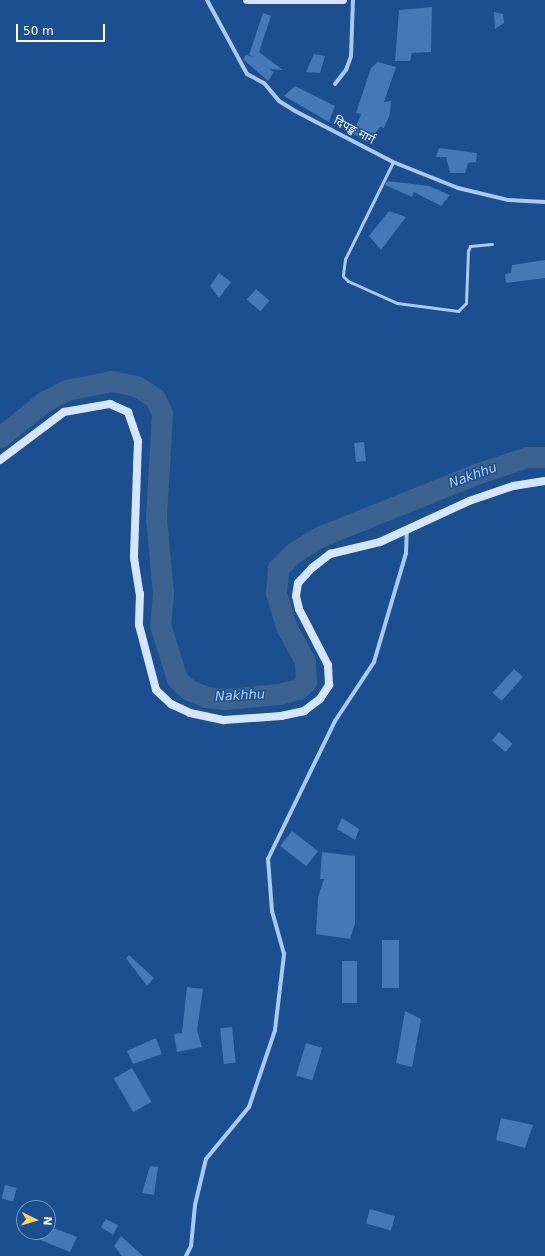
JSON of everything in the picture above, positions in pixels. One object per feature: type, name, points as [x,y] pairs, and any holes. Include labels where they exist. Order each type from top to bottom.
[{"type":"street","name":"दिपङ्ख मार्ग","points":[[207,0],[247,74],[264,83],[279,101],[295,111],[394,162],[458,188],[508,200],[545,202]]},
{"type":"street","points":[[247,0],[343,0]]},
{"type":"street","points":[[335,84],[346,70],[351,56],[353,0]]},
{"type":"street","points":[[0,460],[64,412],[110,404],[128,412],[138,441],[134,558],[140,594],[139,625],[146,658],[156,690],[171,704],[205,719],[281,716],[304,711],[320,699],[329,685],[328,666],[299,609],[298,583],[330,554],[380,542],[407,528],[468,501],[513,486],[545,481]]},
{"type":"street","points":[[186,1256],[191,1246],[195,1206],[206,1159],[249,1107],[275,1030],[284,954],[272,911],[268,858],[335,721],[374,662],[406,553],[407,528]]},
{"type":"lane","points":[[394,162],[345,259],[343,276],[348,281],[397,303],[458,311],[466,303],[468,251],[470,246],[492,244]]},
{"type":"building","points":[[432,7],[431,52],[412,53],[410,61],[395,61],[399,10]]},
{"type":"building","points":[[494,12],[503,14],[504,23],[495,29]]},
{"type":"building","points":[[263,13],[271,16],[259,52],[283,70],[269,69],[274,72],[268,81],[243,59],[246,55],[254,57],[249,55]]},
{"type":"building","points":[[314,54],[325,56],[320,73],[306,72]]},
{"type":"building","points":[[378,62],[396,67],[384,102],[391,101],[390,114],[384,128],[380,127],[368,142],[353,134],[361,114],[356,113],[371,68]]},
{"type":"building","points":[[295,86],[335,106],[329,122],[284,96]]},
{"type":"building","points":[[439,148],[477,153],[476,162],[468,163],[465,173],[450,173],[446,157],[436,157]]},
{"type":"building","points":[[387,181],[429,186],[450,195],[441,206],[414,192],[412,197],[385,185]]},
{"type":"building","points":[[389,211],[406,217],[381,250],[369,236]]},
{"type":"building","points":[[545,260],[545,278],[506,283],[505,274],[511,273],[512,265]]},
{"type":"building","points":[[219,273],[231,282],[219,298],[210,286]]},
{"type":"building","points":[[256,289],[270,301],[260,311],[247,300]]},
{"type":"building","points":[[364,442],[366,461],[356,462],[354,443]]},
{"type":"building","points":[[514,669],[523,677],[502,701],[493,693]]},
{"type":"building","points":[[499,732],[513,744],[505,752],[492,740]]},
{"type":"building","points":[[342,818],[359,829],[355,840],[337,829]]},
{"type":"building","points":[[292,831],[318,851],[306,866],[280,846]]},
{"type":"building","points":[[322,852],[355,856],[355,924],[350,939],[316,934],[318,897],[324,879],[320,879]]},
{"type":"building","points":[[382,940],[399,940],[399,988],[382,988]]},
{"type":"building","points":[[129,955],[154,978],[147,986],[126,958]]},
{"type":"building","points":[[342,961],[357,961],[357,1003],[342,1003]]},
{"type":"building","points":[[187,987],[203,989],[197,1030],[202,1047],[177,1052],[174,1034],[182,1033]]},
{"type":"building","points":[[405,1011],[421,1019],[412,1067],[396,1063]]},
{"type":"building","points":[[232,1027],[236,1063],[224,1064],[220,1028]]},
{"type":"building","points":[[156,1038],[162,1054],[133,1064],[127,1051]]},
{"type":"building","points":[[306,1043],[322,1048],[312,1080],[296,1076]]},
{"type":"building","points":[[132,1068],[152,1102],[133,1112],[114,1078]]},
{"type":"building","points":[[501,1118],[533,1125],[525,1148],[496,1140]]},
{"type":"building","points":[[150,1166],[158,1167],[154,1195],[142,1193]]},
{"type":"building","points":[[5,1185],[17,1188],[13,1201],[2,1199]]},
{"type":"building","points":[[370,1209],[395,1216],[391,1231],[366,1223]]},
{"type":"building","points":[[106,1219],[118,1225],[113,1235],[101,1227]]},
{"type":"building","points":[[56,1229],[77,1237],[70,1252],[41,1240],[56,1240]]},
{"type":"building","points":[[121,1236],[143,1256],[122,1256],[114,1246]]},
{"type":"waterway","name":"Nakhhu","points":[[0,437],[45,401],[67,390],[111,381],[136,386],[155,398],[162,413],[156,518],[163,593],[160,625],[177,679],[189,690],[206,697],[226,699],[279,694],[298,689],[306,682],[305,661],[287,629],[276,592],[278,568],[293,553],[319,537],[476,474],[527,457],[545,457]]}]
